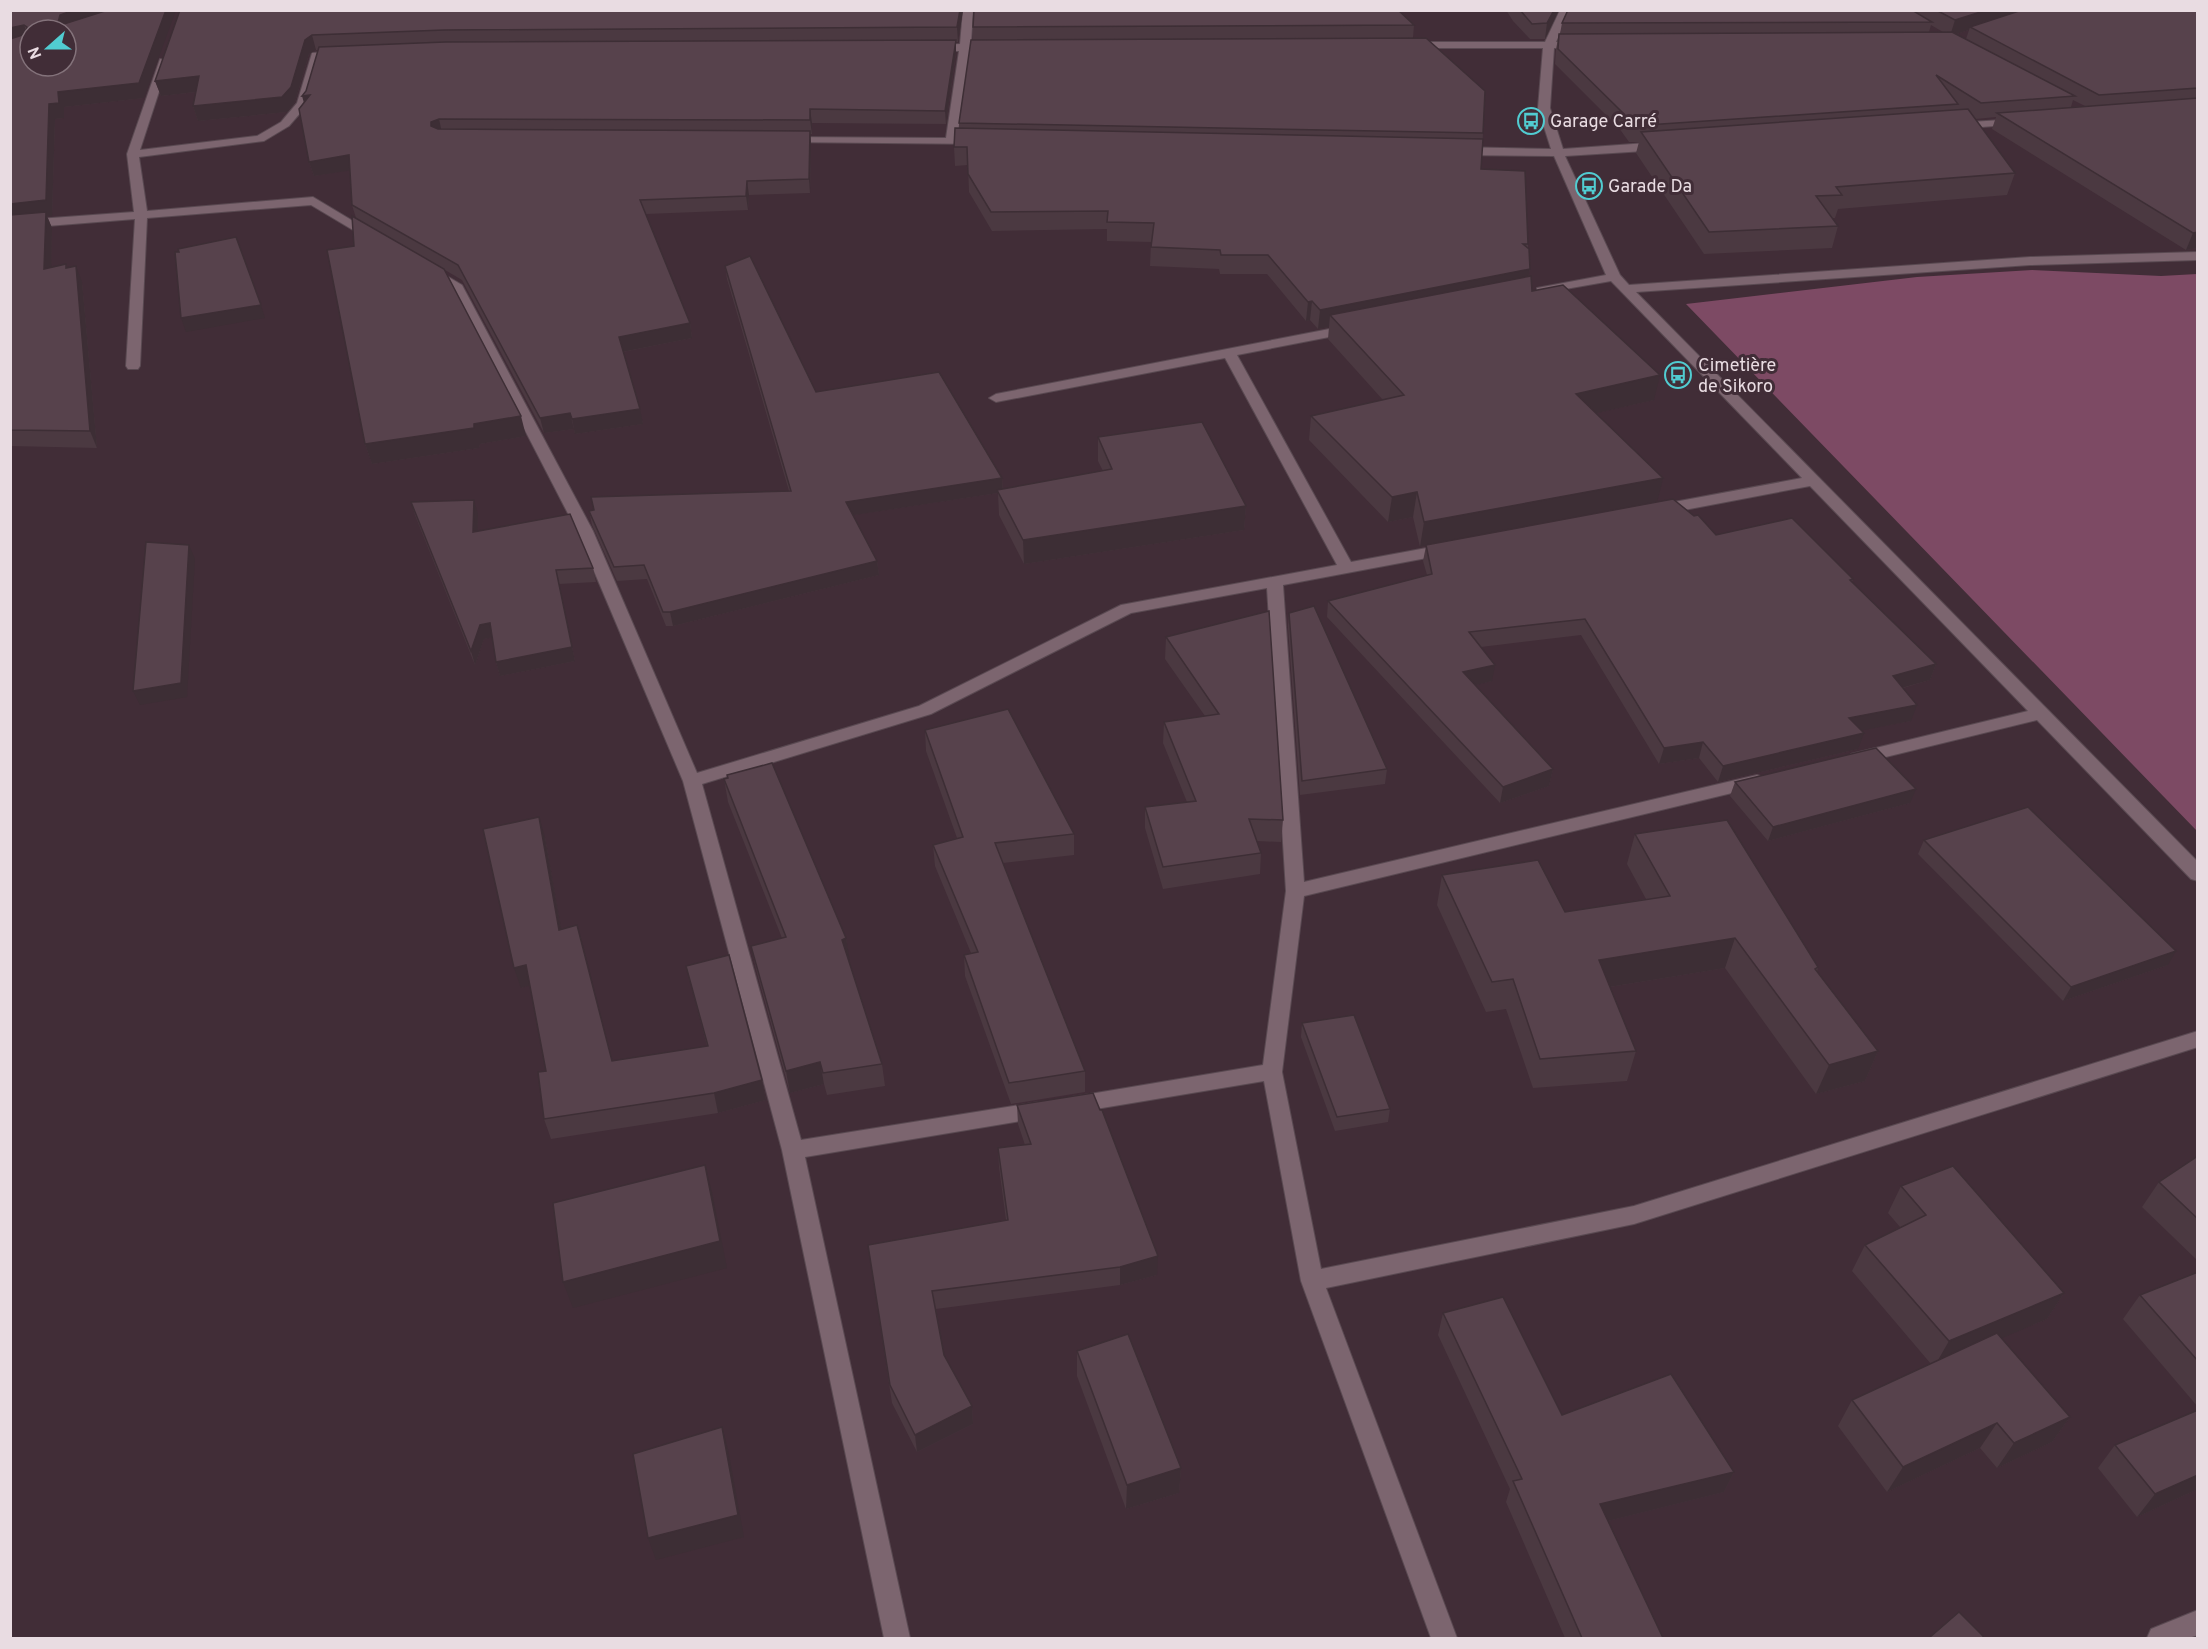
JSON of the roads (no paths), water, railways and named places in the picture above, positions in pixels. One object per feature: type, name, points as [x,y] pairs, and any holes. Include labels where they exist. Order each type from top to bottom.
[{"type":"street","points":[[951,141],[966,48],[968,10]]},
{"type":"street","points":[[1565,10],[1549,45],[1544,108],[1558,153],[1614,277],[2198,874]]},
{"type":"street","points":[[133,366],[141,215],[133,154],[170,44]]},
{"type":"street","points":[[1394,46],[1596,45]]},
{"type":"street","points":[[918,48],[1001,47]]},
{"type":"street","points":[[133,154],[260,140],[285,124],[302,104],[316,55],[352,53]]},
{"type":"street","points":[[1937,127],[2032,121]]},
{"type":"street","points":[[774,140],[987,142]]},
{"type":"street","points":[[1439,151],[1558,153],[1676,145]]},
{"type":"street","points":[[10,225],[313,201],[385,243]]},
{"type":"street","points":[[1627,290],[2030,261],[2198,256]]},
{"type":"street","points":[[415,261],[456,285],[585,531],[692,781],[793,1150],[897,1638]]},
{"type":"street","points":[[1533,293],[1614,277]]},
{"type":"street","points":[[996,398],[1369,325]]},
{"type":"street","points":[[1230,353],[1346,568]]},
{"type":"street","points":[[1637,514],[1812,481]]},
{"type":"street","points":[[692,781],[925,711],[1127,609],[1463,546]]},
{"type":"street","points":[[1275,582],[1294,891],[1272,1072],[1312,1281],[1444,1638]]},
{"type":"street","points":[[1841,761],[2039,714]]},
{"type":"street","points":[[1294,891],[1772,778]]},
{"type":"street","points":[[1312,1281],[1634,1215],[2198,1039]]},
{"type":"street","points":[[793,1150],[1272,1072]]},
{"type":"street","points":[[2160,1638],[2198,1622]]},
{"type":"place","name":"Garage Carré","points":[[1531,121]]},
{"type":"place","name":"Garade Da","points":[[1589,186]]},
{"type":"place","name":"Cimetière de Sikoro","points":[[1678,375]]}]
